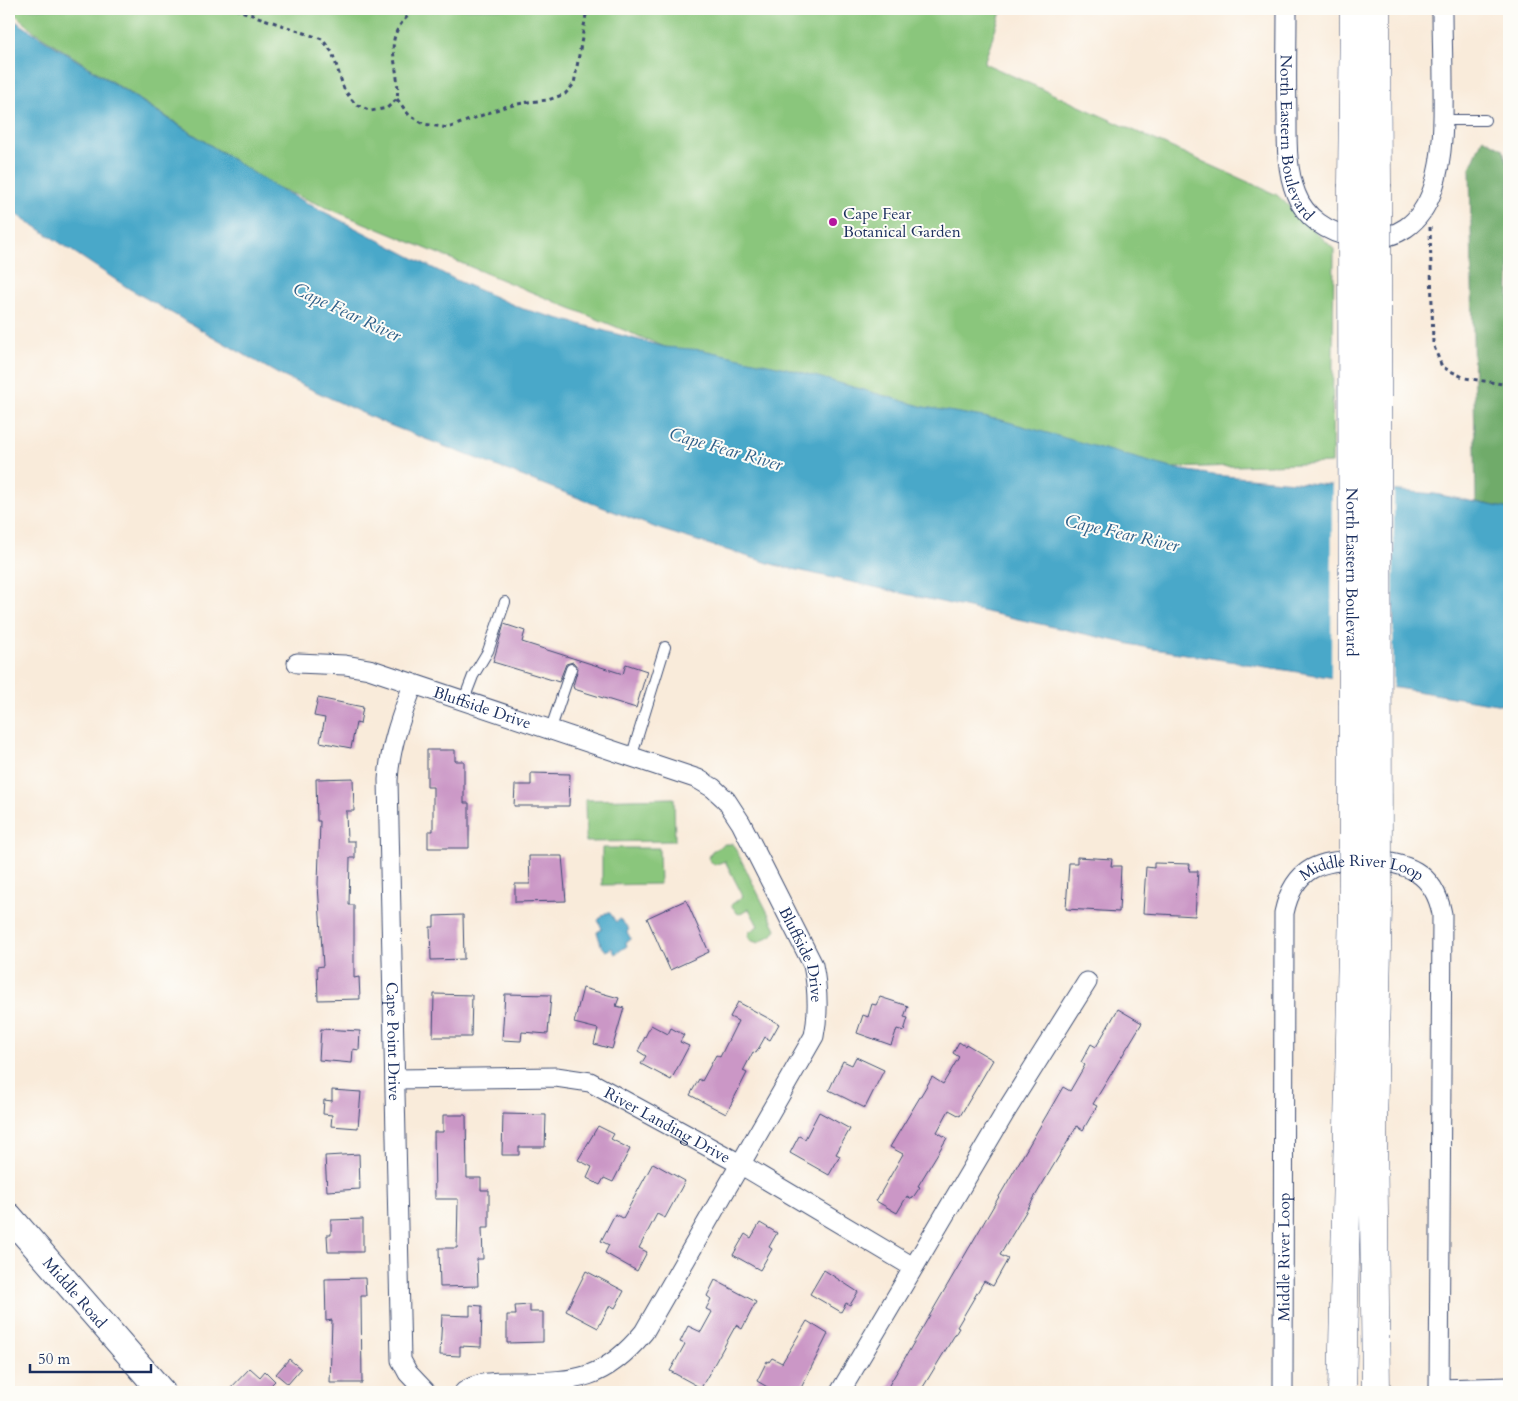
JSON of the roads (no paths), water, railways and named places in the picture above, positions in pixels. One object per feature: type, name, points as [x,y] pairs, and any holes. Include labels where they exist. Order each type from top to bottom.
[{"type":"highway","name":"North Eastern Boulevard","points":[[1354,9],[1364,184],[1365,905]]},
{"type":"highway","name":"North Eastern Boulevard","points":[[1364,184],[1376,9]]},
{"type":"highway","points":[[1342,1392],[1365,905]]},
{"type":"highway","points":[[1365,905],[1373,1126],[1376,1392]]},
{"type":"main road","name":"Middle Road","points":[[9,1216],[162,1392]]},
{"type":"street","name":"North Eastern Boulevard","points":[[1287,9],[1288,159],[1296,194],[1306,212],[1314,220],[1334,232],[1356,238],[1380,237],[1391,234],[1412,221],[1429,200],[1441,165],[1444,120],[1442,9]]},
{"type":"street","name":"Bluffside Drive","points":[[297,663],[345,665],[369,670],[698,779],[713,788],[726,800],[741,823],[813,966],[818,989],[814,1036],[644,1332],[625,1355],[604,1370],[579,1379],[490,1382],[464,1392]]},
{"type":"street","name":"Cape Point Drive","points":[[413,685],[394,738],[388,772],[402,1360],[408,1373],[426,1392]]},
{"type":"street","name":"Middle River Loop","points":[[1283,1392],[1283,918],[1289,894],[1303,875],[1320,864],[1342,860],[1388,861],[1408,866],[1423,877],[1431,887],[1441,911],[1439,1391]]},
{"type":"street","points":[[840,1392],[1006,1110],[1087,982]]},
{"type":"street","name":"River Landing Drive","points":[[395,1079],[556,1076],[590,1082],[740,1164],[913,1266]]},
{"type":"street","points":[[1439,1391],[1509,1388]]},
{"type":"lane","points":[[1444,120],[1485,120]]},
{"type":"lane","points":[[464,702],[473,676],[488,651],[505,602]]},
{"type":"lane","points":[[632,758],[665,647]]},
{"type":"lane","points":[[550,730],[571,669]]},
{"type":"water","name":"Cape Fear River","points":[[9,17],[274,186],[458,281],[523,309],[665,347],[703,350],[786,368],[924,407],[1001,420],[1171,468],[1213,475],[1435,494],[1509,509],[1509,706],[1148,648],[775,565],[659,529],[384,423],[278,374],[128,288],[9,209]]},
{"type":"water","points":[[605,913],[610,913],[616,922],[620,919],[629,929],[627,932],[631,939],[626,942],[627,946],[615,954],[612,948],[606,951],[601,945],[597,932],[602,929],[598,920]]},
{"type":"place","name":"Cape Fear Botanical Garden","points":[[833,222]]}]
